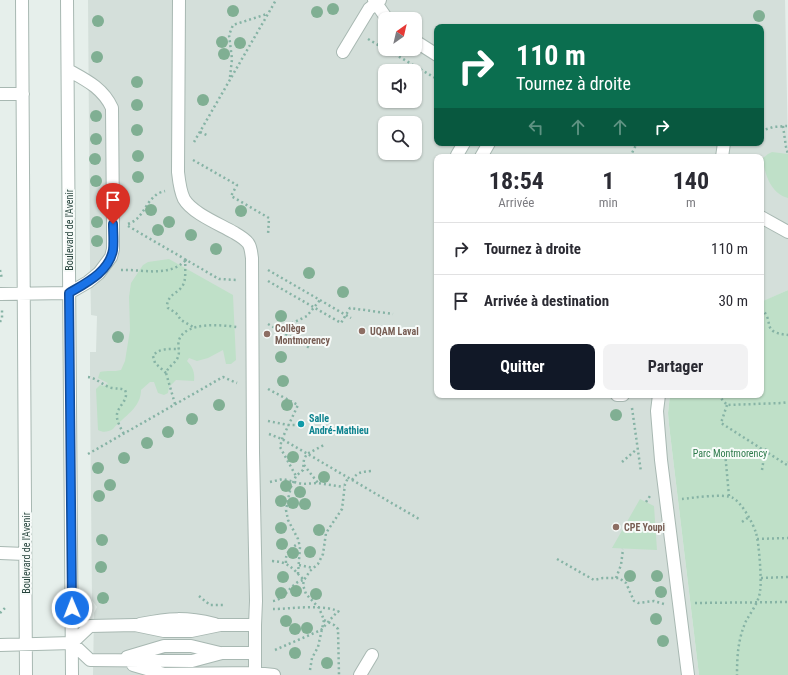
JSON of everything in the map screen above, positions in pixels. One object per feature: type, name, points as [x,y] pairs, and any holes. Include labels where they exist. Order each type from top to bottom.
[{"type":"street","name":"Boulevard de l'Avenir","points":[[22,0],[26,675]]},
{"type":"street","name":"Boulevard de l'Avenir","points":[[68,0],[72,675]]},
{"type":"street","points":[[179,0],[178,172],[181,191],[189,206],[240,236],[251,248],[256,601],[254,625],[255,674]]},
{"type":"street","points":[[343,52],[364,16],[376,1],[383,12]]},
{"type":"street","points":[[422,45],[434,53]]},
{"type":"street","points":[[0,294],[69,293],[88,282],[99,273],[111,257],[113,249],[112,108],[105,95],[97,87],[68,70]]},
{"type":"street","points":[[0,94],[23,94]]},
{"type":"street","points":[[764,219],[788,232]]},
{"type":"street","points":[[659,398],[657,411],[661,460],[688,675]]},
{"type":"street","points":[[0,553],[26,554]]},
{"type":"street","points":[[72,643],[90,626],[135,625],[164,619],[192,619],[220,625],[254,625]]},
{"type":"street","points":[[0,645],[26,643],[72,643],[90,660],[192,661],[222,653],[255,653]]},
{"type":"street","points":[[360,675],[372,655]]},
{"type":"street","points":[[116,660],[164,674],[274,675]]},
{"type":"path","points":[[193,144],[276,0]]},
{"type":"path","points":[[230,80],[232,59],[230,35],[233,25],[268,14]]},
{"type":"path","points":[[365,37],[378,45]]},
{"type":"path","points":[[397,56],[434,77]]},
{"type":"path","points":[[764,130],[785,126],[786,147],[788,154]]},
{"type":"path","points":[[200,132],[208,136]]},
{"type":"path","points":[[193,160],[237,186],[231,196],[270,217],[268,234]]},
{"type":"path","points":[[165,191],[156,195],[148,203],[136,221],[126,224],[219,279],[237,280]]},
{"type":"path","points":[[119,270],[166,271],[181,265],[186,259]]},
{"type":"path","points":[[186,259],[185,278],[183,284],[175,293],[171,295],[167,304],[168,308],[176,313],[181,320],[196,328]]},
{"type":"path","points":[[268,270],[351,318]]},
{"type":"path","points":[[268,281],[341,323],[350,308],[393,314]]},
{"type":"path","points":[[278,330],[307,316],[320,300]]},
{"type":"path","points":[[764,311],[769,327],[773,332],[788,335]]},
{"type":"path","points":[[268,324],[310,348]]},
{"type":"path","points":[[166,373],[167,369],[177,358],[179,339],[183,334],[207,325],[238,327]]},
{"type":"path","points":[[175,404],[166,373],[155,363],[153,356],[159,351],[179,349]]},
{"type":"path","points":[[88,377],[112,388],[125,390],[126,394],[124,401],[118,409],[116,417],[124,434]]},
{"type":"path","points":[[88,454],[223,377],[237,384]]},
{"type":"path","points":[[268,389],[298,405],[288,425],[280,447],[296,476]]},
{"type":"path","points":[[719,398],[719,400],[727,405],[788,402]]},
{"type":"path","points":[[637,404],[632,405],[641,472]]},
{"type":"path","points":[[727,405],[721,423],[786,465],[788,462]]},
{"type":"path","points":[[269,421],[295,425]]},
{"type":"path","points":[[269,434],[282,439],[419,519]]},
{"type":"path","points":[[298,574],[300,544],[288,520],[286,510],[290,487],[296,476],[303,470],[304,459],[307,454],[324,445]]},
{"type":"path","points":[[729,496],[725,452],[759,453],[767,447]]},
{"type":"path","points":[[622,462],[637,449]]},
{"type":"path","points":[[762,470],[763,450]]},
{"type":"path","points":[[303,464],[318,483]]},
{"type":"path","points":[[352,480],[356,474],[360,472],[371,471]]},
{"type":"path","points":[[310,670],[312,658],[318,647],[324,620],[319,608],[306,594],[303,586],[304,580],[318,564],[323,554],[326,533],[342,509],[344,487],[348,478]]},
{"type":"path","points":[[270,482],[283,479],[293,483],[318,483],[344,487]]},
{"type":"path","points":[[678,499],[729,496],[734,498],[749,517],[757,534],[760,592],[740,636],[738,646],[738,675]]},
{"type":"path","points":[[742,522],[749,517]]},
{"type":"path","points":[[757,539],[788,538]]},
{"type":"path","points":[[286,563],[288,552],[300,544]]},
{"type":"path","points":[[616,578],[621,565],[623,549]]},
{"type":"path","points":[[557,559],[594,580],[616,578],[626,583],[634,601],[638,603],[654,601],[666,604]]},
{"type":"path","points":[[272,561],[290,565],[304,580]]},
{"type":"path","points":[[299,565],[313,568]]},
{"type":"path","points":[[760,578],[788,577]]},
{"type":"path","points":[[273,601],[282,598],[296,582],[304,580]]},
{"type":"path","points":[[199,596],[210,605],[224,605]]},
{"type":"path","points":[[690,603],[788,602]]},
{"type":"path","points":[[0,608],[5,608],[0,613]]},
{"type":"path","points":[[273,609],[319,608],[335,610],[341,613]]},
{"type":"path","points":[[275,650],[321,630],[338,611]]},
{"type":"path","points":[[324,620],[338,629],[339,675]]},
{"type":"shaded area","name":"Collège Montmorency","points":[[88,0],[785,0],[788,146],[788,290],[764,301],[764,154],[434,154],[434,398],[670,398],[668,413],[669,425],[699,675],[93,675],[94,613],[97,607],[92,600],[90,352],[96,352],[97,316],[91,315]]},
{"type":"green space","points":[[772,152],[788,154],[788,198],[782,196],[773,188],[767,176],[764,157]]},
{"type":"green space","points":[[169,259],[233,295],[236,360],[231,364],[226,364],[223,350],[208,358],[197,361],[189,358],[187,361],[193,370],[194,381],[176,380],[169,387],[168,393],[164,395],[158,393],[154,382],[150,382],[141,390],[135,407],[113,429],[102,432],[98,430],[96,389],[100,385],[104,386],[108,383],[98,378],[100,372],[121,370],[125,361],[130,330],[129,297],[131,283],[143,265],[148,262]]},
{"type":"green space","name":"Parc Montmorency","points":[[788,290],[788,675],[699,675],[669,425],[668,413],[670,398],[764,398],[764,301]]},
{"type":"green space","points":[[640,499],[654,506],[657,550],[612,548]]},
{"type":"place","name":"UQAM Laval","points":[[362,331]]},
{"type":"place","name":"Collège Montmorency","points":[[267,334]]},
{"type":"place","name":"Salle André-Mathieu","points":[[301,424]]},
{"type":"place","name":"CPE Youpi","points":[[616,527]]},
{"type":"route","points":[[72,608],[69,293],[88,282],[99,273],[111,257],[113,249],[113,224]]}]
